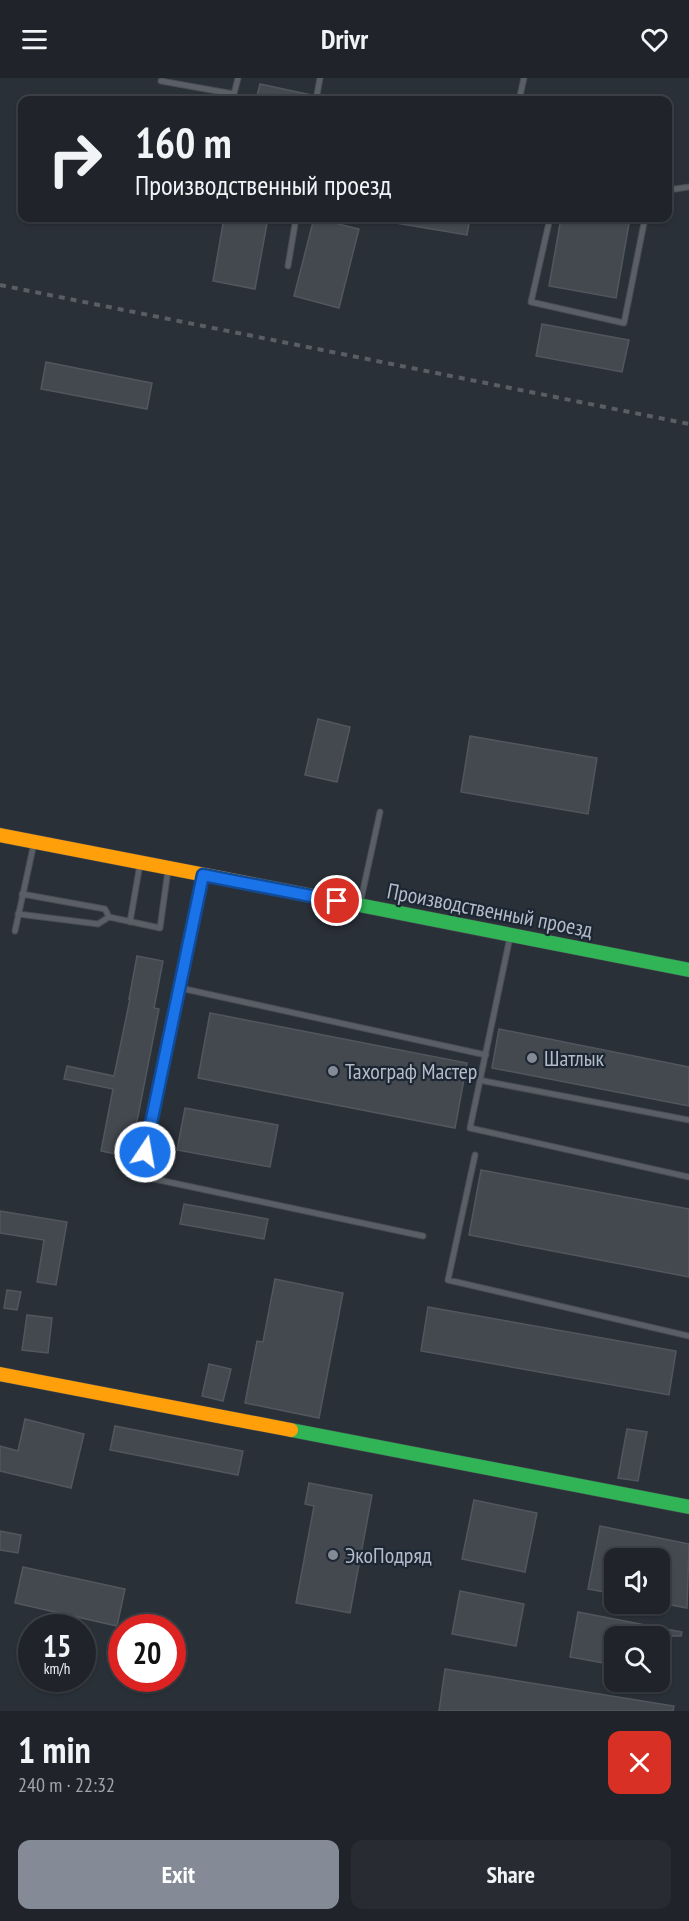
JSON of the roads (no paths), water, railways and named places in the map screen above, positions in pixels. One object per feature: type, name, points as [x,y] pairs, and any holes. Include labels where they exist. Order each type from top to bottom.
[{"type":"street","name":"Производственный проезд","points":[[0,835],[689,970]]},
{"type":"street","points":[[0,1374],[689,1507]]},
{"type":"lane","points":[[160,81],[234,94],[238,78]]},
{"type":"lane","points":[[317,96],[320,78]]},
{"type":"lane","points":[[520,96],[524,78]]},
{"type":"lane","points":[[672,190],[689,188]]},
{"type":"lane","points":[[288,266],[295,222]]},
{"type":"lane","points":[[549,222],[531,302],[624,323],[644,222]]},
{"type":"lane","points":[[360,906],[380,812]]},
{"type":"lane","points":[[15,931],[34,842]]},
{"type":"lane","points":[[130,922],[140,862]]},
{"type":"lane","points":[[18,914],[98,924],[109,917],[160,928],[168,868]]},
{"type":"lane","points":[[203,875],[140,1176],[423,1236]]},
{"type":"lane","points":[[22,894],[105,909],[109,917]]},
{"type":"lane","points":[[510,935],[470,1128],[689,1177]]},
{"type":"lane","points":[[180,988],[486,1055]]},
{"type":"lane","points":[[484,1081],[689,1120]]},
{"type":"lane","points":[[475,1155],[448,1280],[689,1336]]},
{"type":"railway","points":[[0,285],[689,424]]},
{"type":"place","name":"Шатлык","points":[[532,1058]]},
{"type":"place","name":"Тахограф Мастер","points":[[333,1071]]},
{"type":"place","name":"ЭкоПодряд","points":[[333,1555]]}]
